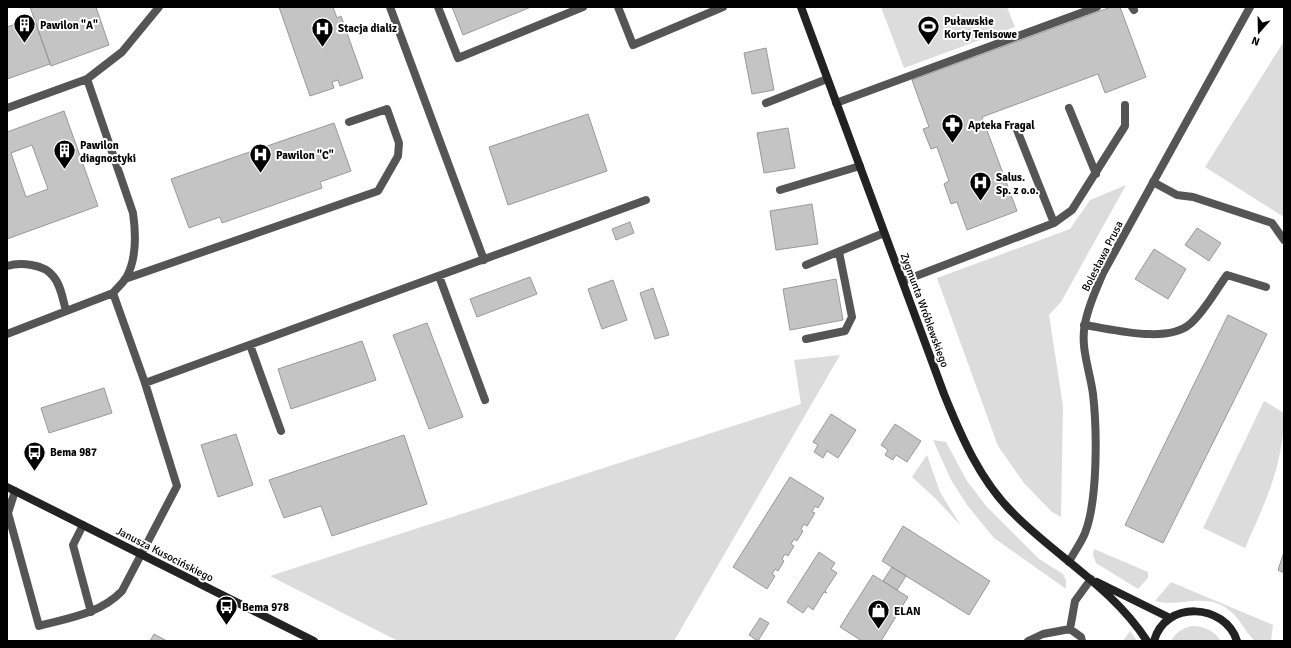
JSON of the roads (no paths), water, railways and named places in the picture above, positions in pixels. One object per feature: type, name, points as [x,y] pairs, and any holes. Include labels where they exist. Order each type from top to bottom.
[{"type":"street","points":[[7,108],[87,79],[122,52],[159,7]]},
{"type":"street","points":[[390,7],[484,260]]},
{"type":"street","points":[[438,7],[458,58],[583,7]]},
{"type":"street","points":[[618,7],[633,45],[723,7]]},
{"type":"street","name":"Zygmunta Wróblewskiego","points":[[801,7],[944,394],[968,450],[987,480],[1012,512],[1069,562],[1091,579],[1141,630],[1147,641]]},
{"type":"street","points":[[836,103],[1097,7]]},
{"type":"street","name":"Bolesława Prusa","points":[[1069,562],[1085,533],[1091,514],[1094,487],[1093,393],[1084,343],[1084,325],[1090,304],[1103,273],[1250,7]]},
{"type":"street","points":[[7,334],[113,293],[125,279],[131,266],[136,232],[133,212],[87,79]]},
{"type":"street","points":[[766,103],[827,79]]},
{"type":"street","points":[[903,281],[1054,223],[1072,210],[1125,126],[1125,104]]},
{"type":"street","points":[[1069,108],[1096,174]]},
{"type":"street","points":[[125,279],[378,190],[398,156],[399,143],[387,109],[349,122]]},
{"type":"street","points":[[1017,130],[1054,223]]},
{"type":"street","points":[[780,190],[860,166]]},
{"type":"street","points":[[1153,182],[1177,195],[1192,197],[1272,223],[1284,240]]},
{"type":"street","points":[[145,383],[646,200]]},
{"type":"street","points":[[806,265],[884,233]]},
{"type":"street","points":[[806,339],[845,331],[852,317],[839,252]]},
{"type":"street","points":[[7,266],[17,263],[37,266],[53,275],[66,311]]},
{"type":"street","points":[[1084,325],[1155,335],[1176,331],[1188,325],[1199,315],[1227,274],[1266,287]]},
{"type":"street","points":[[439,276],[485,400]]},
{"type":"street","points":[[15,491],[8,513],[39,626],[91,612],[112,602],[122,591],[177,486],[145,383],[113,293]]},
{"type":"street","points":[[250,345],[281,431]]},
{"type":"street","name":"Janusza Kusocińskiego","points":[[7,487],[314,641]]},
{"type":"street","points":[[83,525],[73,545],[91,612]]},
{"type":"street","points":[[1070,629],[1075,601],[1091,579]]},
{"type":"street","name":"Zygmunta Wróblewskiego","points":[[1091,579],[1170,618]]},
{"type":"street","points":[[1154,641],[1162,626],[1170,618],[1184,612],[1199,611],[1213,614],[1226,622],[1235,634],[1237,641]]},
{"type":"street","points":[[1028,641],[1043,634],[1070,629],[1081,637],[1082,641]]},
{"type":"place","name":"Pawilon \"A\"","points":[[25,44]]},
{"type":"place","name":"Puławskie Korty Tenisowe","points":[[928,46]]},
{"type":"place","name":"Stacja dializ","points":[[323,48]]},
{"type":"place","name":"Apteka Fragal","points":[[952,144]]},
{"type":"place","name":"Pawilon diagnostyki","points":[[64,170]]},
{"type":"place","name":"Pawilon \"C\"","points":[[261,174]]},
{"type":"place","name":"Salus. Sp. z o.o.","points":[[981,202]]},
{"type":"place","name":"Bema 987","points":[[35,472]]},
{"type":"place","name":"Bema 978","points":[[227,626]]},
{"type":"place","name":"ELAN","points":[[878,630]]}]
